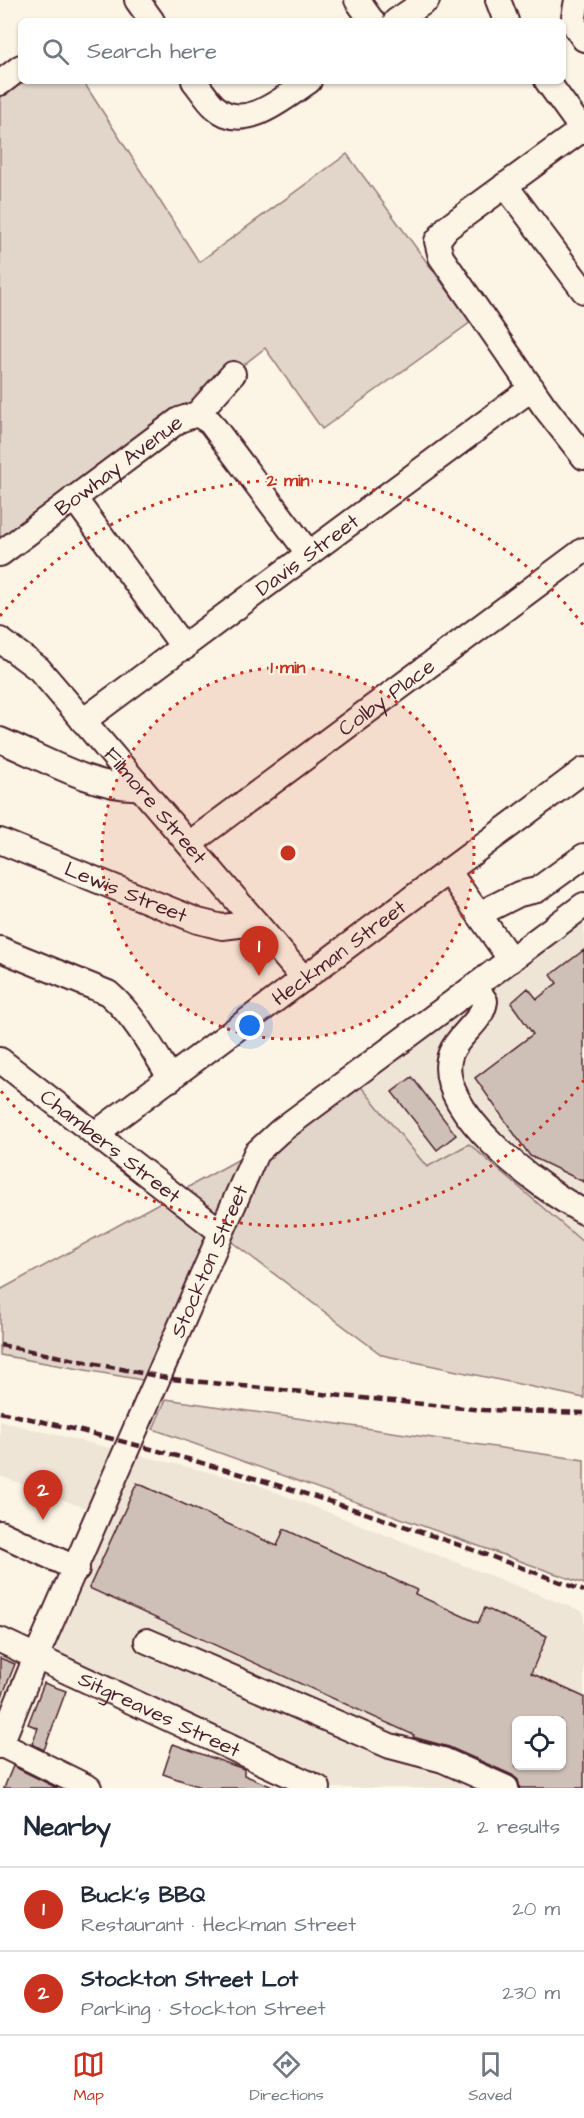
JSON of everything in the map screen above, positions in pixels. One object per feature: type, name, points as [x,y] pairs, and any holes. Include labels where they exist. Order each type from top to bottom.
[{"type":"street","points":[[137,0],[150,18]]},
{"type":"street","points":[[357,0],[370,18]]},
{"type":"street","points":[[400,18],[427,0]]},
{"type":"street","points":[[498,0],[505,18]]},
{"type":"street","points":[[577,0],[573,23],[584,39]]},
{"type":"street","points":[[0,83],[18,69]]},
{"type":"street","points":[[196,84],[216,108],[239,116],[268,108],[304,84]]},
{"type":"street","points":[[549,84],[583,130],[447,228],[438,239],[441,257],[532,388],[584,457]]},
{"type":"street","points":[[505,185],[584,291]]},
{"type":"street","name":"Bowhay Avenue","points":[[0,554],[180,420],[197,414],[233,374]]},
{"type":"street","name":"Davis Street","points":[[83,721],[532,388]]},
{"type":"street","points":[[197,414],[210,422],[309,554]]},
{"type":"street","points":[[74,498],[184,648]]},
{"type":"street","name":"Colby Place","points":[[189,844],[584,550]]},
{"type":"street","name":"Filmore Street","points":[[0,640],[39,669],[304,979]]},
{"type":"street","points":[[0,740],[103,783],[125,788],[141,787]]},
{"type":"street","name":"Heckman Street","points":[[95,1134],[584,770]]},
{"type":"street","name":"Lewis Street","points":[[0,842],[198,921],[222,927],[256,923]]},
{"type":"street","points":[[479,914],[519,894],[537,890],[584,856]]},
{"type":"street","points":[[448,871],[511,960]]},
{"type":"street","name":"Stockton Street","points":[[0,1745],[36,1657],[77,1569],[256,1154],[264,1143],[584,905]]},
{"type":"street","points":[[0,949],[108,993],[119,1002],[144,1036],[171,1079]]},
{"type":"street","points":[[475,987],[485,1000],[484,1012],[451,1052],[448,1069],[452,1092],[474,1121],[512,1161],[534,1181],[584,1212]]},
{"type":"street","name":"Chambers Street","points":[[3,1066],[221,1232]]},
{"type":"street","points":[[0,1533],[77,1569]]},
{"type":"street","name":"Sitgreaves Street","points":[[0,1640],[318,1788]]},
{"type":"street","points":[[147,1641],[390,1746],[460,1766],[506,1788]]},
{"type":"street","points":[[0,1745],[90,1788]]},
{"type":"shaded area","points":[[18,82],[18,84],[85,84],[199,262],[347,154],[471,322],[322,429],[265,348],[0,557],[0,87]]},
{"type":"shaded area","points":[[584,916],[584,1243],[469,1144],[427,1168],[358,1083]]},
{"type":"shaded area","points":[[358,1083],[427,1167],[469,1144],[584,1243],[584,1398],[382,1355],[221,1234],[159,1383],[0,1355],[0,1290],[254,1151]]},
{"type":"shaded area","points":[[166,1399],[584,1460],[584,1584],[153,1429]]},
{"type":"shaded area","points":[[0,1421],[253,1483],[584,1612],[584,1788],[307,1788],[33,1664],[101,1514],[0,1476]]},
{"type":"building","points":[[584,950],[584,1182],[530,1156],[475,1078],[533,1034],[511,1003],[528,988],[537,999],[557,983],[551,975]]},
{"type":"building","points":[[412,1077],[456,1135],[437,1150],[392,1092]]},
{"type":"building","points":[[137,1483],[277,1546],[284,1529],[417,1590],[415,1594],[478,1623],[485,1608],[547,1636],[531,1673],[584,1697],[584,1788],[520,1788],[518,1780],[512,1775],[449,1747],[413,1737],[414,1735],[89,1588]]},
{"type":"building","points":[[0,1658],[15,1664],[1,1699],[0,1699]]},
{"type":"building","points":[[44,1683],[66,1691],[44,1750],[32,1744],[38,1728],[28,1724]]},
{"type":"building","points":[[173,1744],[244,1769],[244,1775],[275,1788],[203,1788],[163,1774]]},
{"type":"building","points":[[13,1766],[57,1788],[4,1788]]},
{"type":"railway","points":[[0,1345],[172,1379],[483,1410],[584,1413]]},
{"type":"railway","points":[[0,1412],[148,1448],[295,1491],[440,1538],[584,1591]]},
{"type":"place","name":"Buck's BBQ","points":[[259,976]]},
{"type":"place","name":"Stockton Street Lot","points":[[43,1520]]}]
